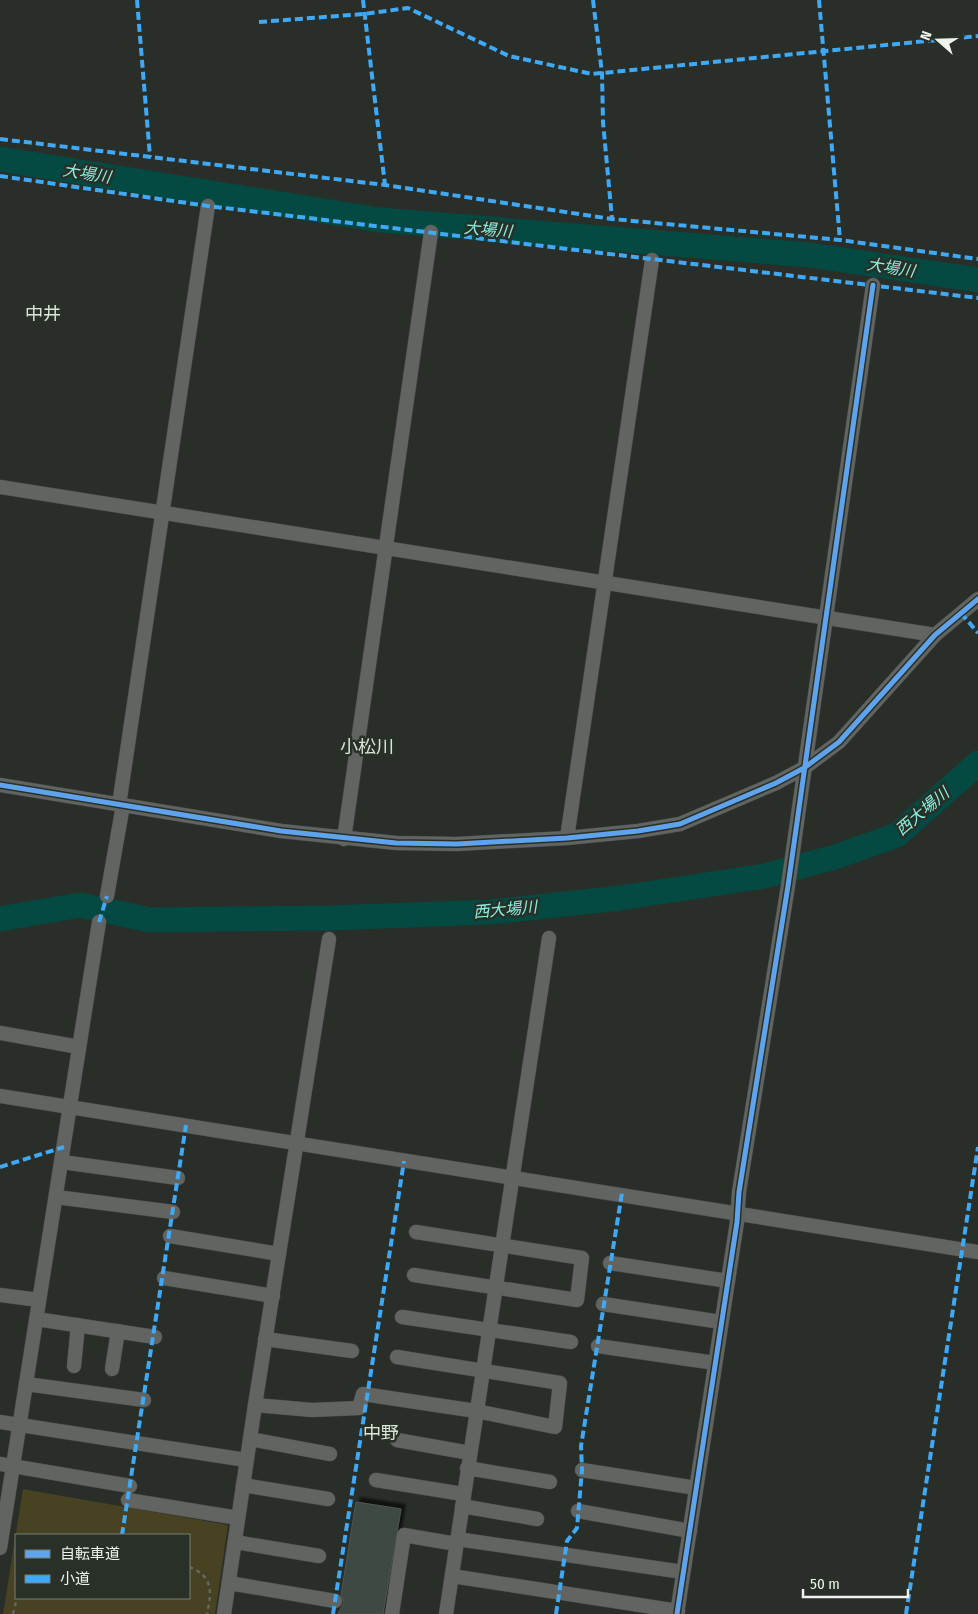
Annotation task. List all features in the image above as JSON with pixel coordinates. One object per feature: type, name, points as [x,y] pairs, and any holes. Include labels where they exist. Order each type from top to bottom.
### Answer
[{"type":"street","points":[[107,896],[208,206]]},
{"type":"street","points":[[344,839],[431,232]]},
{"type":"street","points":[[567,838],[652,260]]},
{"type":"street","points":[[452,1576],[678,1612],[728,1281],[739,1192],[793,852],[873,285]]},
{"type":"street","points":[[0,487],[935,635]]},
{"type":"street","points":[[0,785],[281,831],[396,843],[457,844],[567,838],[638,831],[680,824],[776,783],[804,768],[840,742],[935,635],[978,599]]},
{"type":"street","points":[[0,1548],[6,1465],[19,1425],[99,922]]},
{"type":"street","points":[[446,1614],[549,938]]},
{"type":"street","points":[[224,1614],[246,1460],[329,939]]},
{"type":"street","points":[[0,1033],[79,1046]]},
{"type":"street","points":[[0,1096],[513,1176],[978,1252]]},
{"type":"street","points":[[62,1162],[178,1178]]},
{"type":"street","points":[[56,1197],[173,1212]]},
{"type":"street","points":[[414,1275],[577,1300],[582,1258],[416,1232]]},
{"type":"street","points":[[170,1236],[279,1254]]},
{"type":"street","points":[[610,1263],[728,1281]]},
{"type":"street","points":[[164,1278],[273,1296]]},
{"type":"street","points":[[0,1294],[39,1300]]},
{"type":"street","points":[[603,1304],[721,1322]]},
{"type":"street","points":[[402,1317],[571,1342]]},
{"type":"street","points":[[36,1319],[155,1337]]},
{"type":"street","points":[[74,1366],[78,1325]]},
{"type":"street","points":[[112,1369],[118,1331]]},
{"type":"street","points":[[265,1339],[352,1351]]},
{"type":"street","points":[[598,1346],[715,1363]]},
{"type":"street","points":[[255,1405],[312,1410],[359,1408],[363,1394],[476,1411],[555,1427],[560,1383],[397,1357]]},
{"type":"street","points":[[26,1384],[144,1400]]},
{"type":"street","points":[[0,1422],[246,1460]]},
{"type":"street","points":[[250,1439],[330,1454]]},
{"type":"street","points":[[397,1440],[470,1453]]},
{"type":"street","points":[[6,1465],[130,1486]]},
{"type":"street","points":[[467,1468],[550,1482]]},
{"type":"street","points":[[582,1470],[696,1488]]},
{"type":"street","points":[[376,1480],[537,1519]]},
{"type":"street","points":[[243,1485],[328,1499]]},
{"type":"street","points":[[128,1500],[238,1518]]},
{"type":"street","points":[[578,1512],[690,1531]]},
{"type":"street","points":[[392,1614],[404,1535],[684,1572]]},
{"type":"street","points":[[235,1542],[319,1556]]},
{"type":"street","points":[[229,1583],[335,1601]]},
{"type":"path","points":[[190,1567],[201,1572],[209,1581],[207,1614]]},
{"type":"path","points":[[13,1614],[17,1599]]},
{"type":"shaded area","points":[[23,1489],[228,1525],[215,1614],[3,1614],[15,1539],[15,1599],[190,1599],[190,1534],[16,1534]]},
{"type":"building","points":[[356,1502],[401,1509],[383,1614],[338,1614],[344,1602],[341,1595]]},
{"type":"waterway","name":"大場川","points":[[0,159],[380,220],[809,255],[978,280]]},
{"type":"waterway","name":"西大場川","points":[[0,919],[80,905],[150,920],[331,918],[490,912],[620,898],[764,876],[835,857],[897,835],[978,763]]},
{"type":"marked path","points":[[137,0],[150,157]]},
{"type":"marked path","points":[[363,0],[385,185]]},
{"type":"marked path","points":[[593,0],[602,73],[603,122],[612,219]]},
{"type":"marked path","points":[[819,0],[840,240]]},
{"type":"marked path","points":[[259,22],[364,14],[408,8],[509,56],[592,74],[978,36]]},
{"type":"marked path","points":[[0,139],[385,185],[612,219],[840,240],[978,259]]},
{"type":"marked path","points":[[0,176],[208,206],[978,298]]},
{"type":"marked path","points":[[961,613],[978,633]]},
{"type":"marked path","points":[[99,922],[107,896]]},
{"type":"marked path","points":[[122,1534],[186,1125]]},
{"type":"marked path","points":[[0,1167],[64,1147]]},
{"type":"marked path","points":[[906,1614],[978,1147]]},
{"type":"marked path","points":[[333,1614],[404,1161]]},
{"type":"marked path","points":[[556,1614],[567,1541],[577,1528],[582,1470],[581,1446],[622,1193]]},
{"type":"cycle path","points":[[677,1614],[737,1222],[739,1192],[788,886],[873,285]]},
{"type":"cycle path","points":[[0,785],[281,831],[396,843],[457,844],[567,838],[638,831],[680,824],[776,783],[804,768],[839,742],[935,635],[978,599]]},
{"type":"district","name":"中井","points":[[43,314]]},
{"type":"district","name":"小松川","points":[[367,747]]},
{"type":"district","name":"中野","points":[[381,1433]]}]
